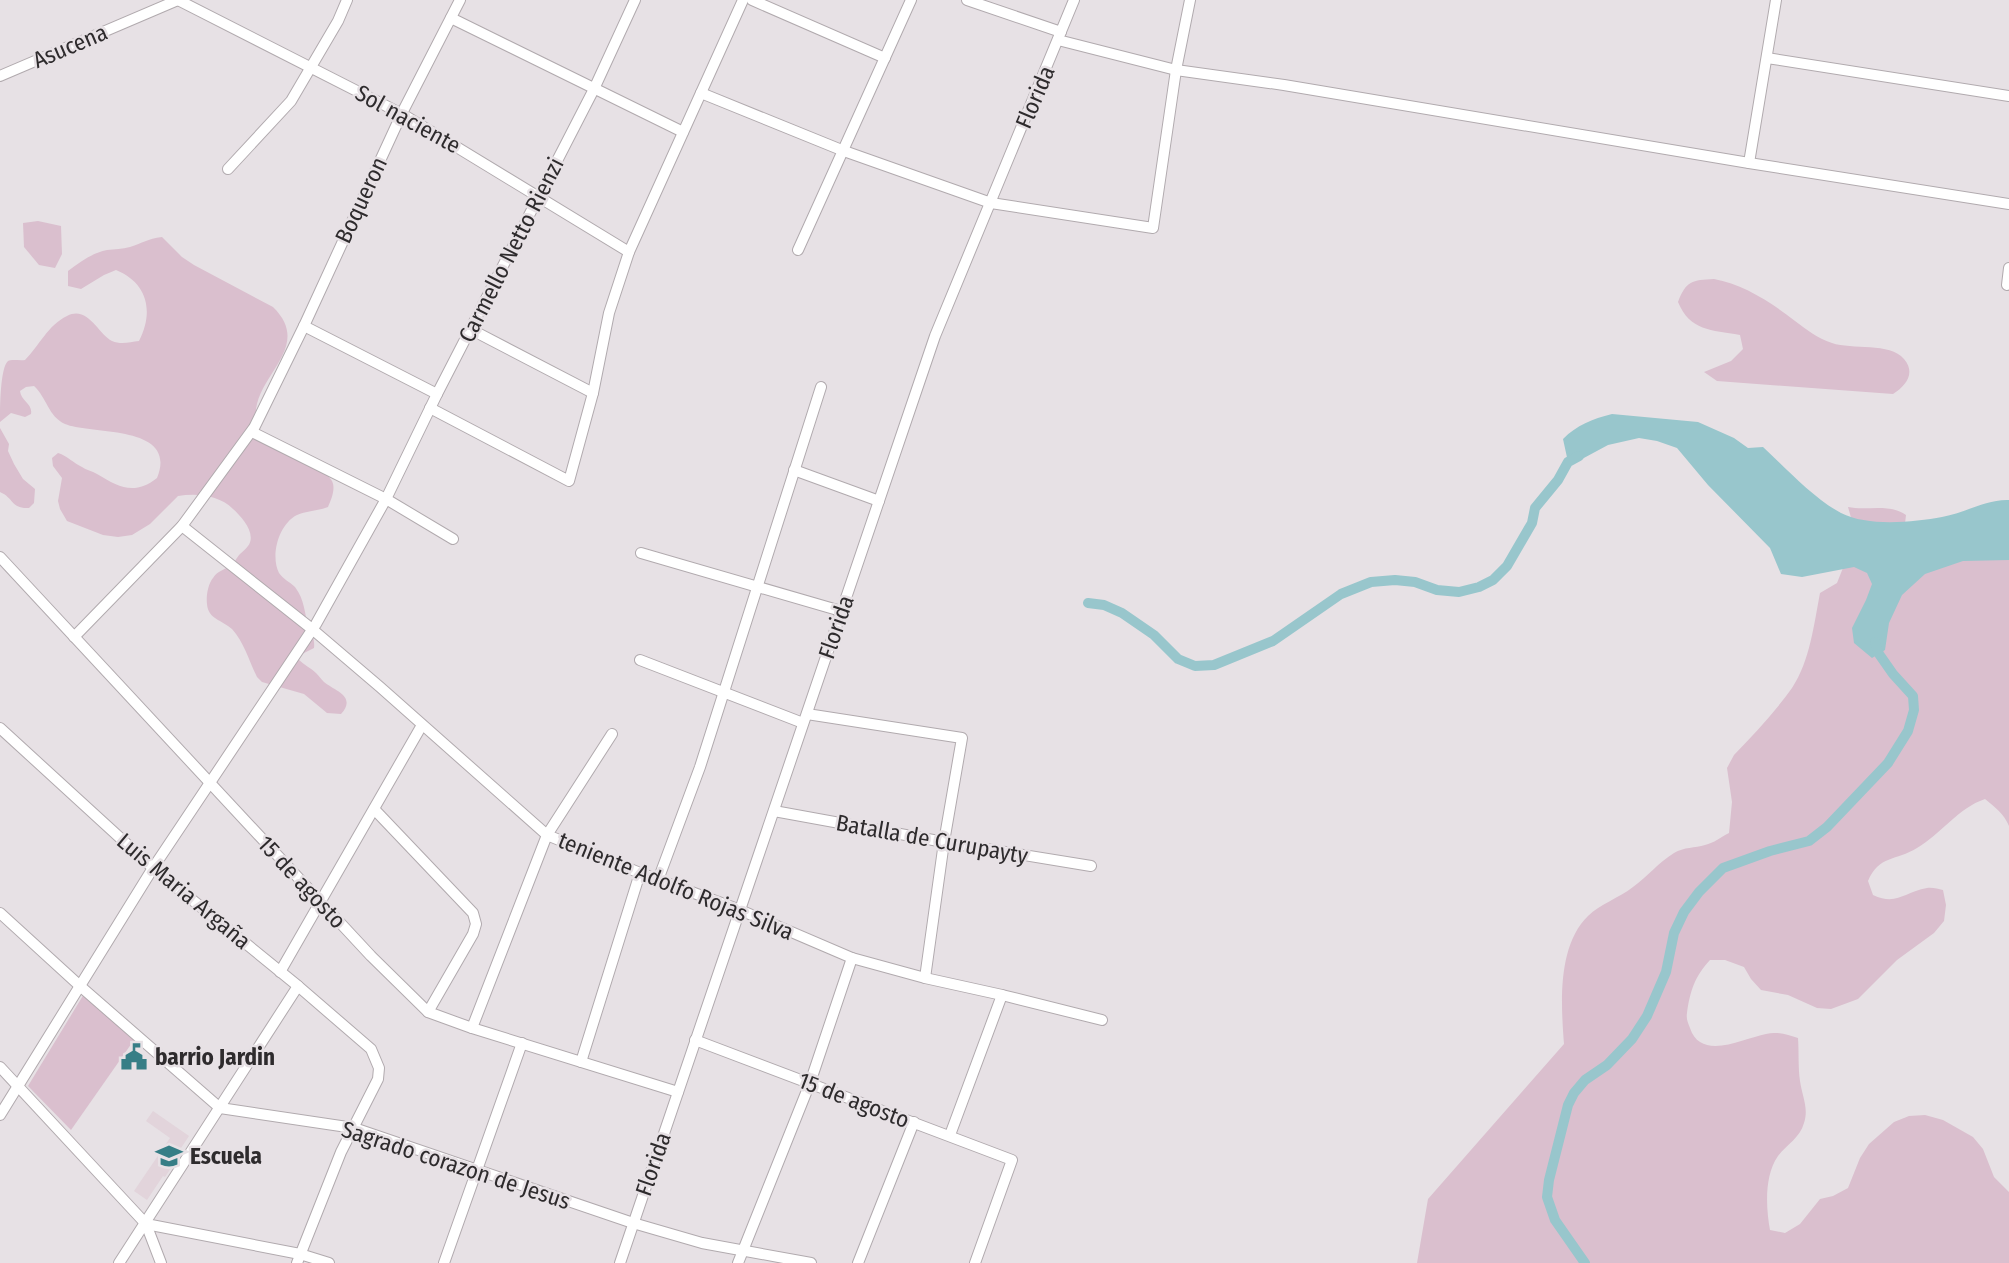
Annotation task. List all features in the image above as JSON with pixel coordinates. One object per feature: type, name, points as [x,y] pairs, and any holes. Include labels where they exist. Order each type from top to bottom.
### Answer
[{"type":"street","points":[[228,169],[291,101],[338,21],[347,0]]},
{"type":"street","name":"Boqueron","points":[[74,637],[182,526],[253,429],[304,326],[402,113],[460,0]]},
{"type":"street","name":"Carmello Netto Rienzi","points":[[0,1115],[153,868],[312,629],[386,499],[594,89],[635,0]]},
{"type":"street","points":[[430,408],[569,481],[593,393],[609,313],[629,252],[743,0]]},
{"type":"street","points":[[752,0],[885,58]]},
{"type":"street","points":[[798,250],[911,0]]},
{"type":"street","points":[[967,0],[1060,36],[1176,71],[1284,85],[2009,204]]},
{"type":"street","name":"Florida","points":[[620,1263],[935,336],[1074,0]]},
{"type":"street","points":[[701,93],[845,151],[990,203],[1153,228],[1189,0]]},
{"type":"street","points":[[1749,163],[1776,0]]},
{"type":"street","name":"Sol naciente","points":[[173,1],[402,113],[629,252]]},
{"type":"street","name":"Asucena","points":[[0,76],[173,1]]},
{"type":"street","points":[[452,18],[684,132]]},
{"type":"street","points":[[1767,58],[2009,96]]},
{"type":"street","points":[[2007,285],[2009,268]]},
{"type":"street","points":[[304,326],[438,394]]},
{"type":"street","points":[[470,329],[593,393]]},
{"type":"street","points":[[658,880],[700,767],[821,387]]},
{"type":"street","points":[[253,429],[252,432],[386,499],[453,539]]},
{"type":"street","points":[[794,470],[879,501]]},
{"type":"street","name":"teniente Adolfo Rojas Silva","points":[[182,526],[312,629],[547,835],[740,910],[852,958],[1102,1020]]},
{"type":"street","points":[[641,553],[841,611]]},
{"type":"street","name":"15 de agosto","points":[[0,557],[320,902],[428,1012],[678,1092]]},
{"type":"street","points":[[640,660],[723,692],[805,718],[962,738],[925,978]]},
{"type":"street","points":[[280,972],[422,725]]},
{"type":"street","name":"Luis Maria Argaña","points":[[0,728],[153,868],[371,1049],[379,1068],[378,1080],[354,1128]]},
{"type":"street","points":[[472,1028],[547,835],[612,734]]},
{"type":"street","points":[[374,809],[473,913],[476,924],[473,934],[428,1012]]},
{"type":"street","name":"Batalla de Curupayty","points":[[774,811],[1091,866]]},
{"type":"street","points":[[581,1062],[640,873]]},
{"type":"street","points":[[0,913],[219,1108]]},
{"type":"street","points":[[738,1263],[810,1083],[852,958]]},
{"type":"street","points":[[119,1263],[298,986]]},
{"type":"street","points":[[950,1135],[1002,995]]},
{"type":"street","name":"15 de agosto","points":[[695,1040],[1012,1160],[975,1263]]},
{"type":"street","points":[[444,1263],[522,1043]]},
{"type":"street","points":[[0,1067],[146,1224],[161,1263]]},
{"type":"street","name":"Sagrado corazon de Jesus","points":[[219,1108],[354,1128],[633,1223],[702,1243],[811,1263]]},
{"type":"street","points":[[858,1263],[914,1122]]},
{"type":"street","points":[[298,1258],[341,1152],[354,1128]]},
{"type":"street","points":[[146,1224],[329,1263]]},
{"type":"shaded area","points":[[38,221],[61,226],[62,254],[55,268],[39,265],[24,247],[23,223]]},
{"type":"shaded area","points":[[162,237],[194,265],[273,307],[284,323],[288,337],[284,351],[261,393],[256,408],[257,424],[262,435],[328,476],[332,481],[333,494],[328,507],[297,515],[285,525],[276,549],[276,566],[279,573],[298,592],[314,640],[314,648],[298,659],[346,698],[347,703],[341,714],[327,713],[304,694],[262,682],[236,634],[210,613],[207,597],[211,581],[216,574],[233,563],[250,541],[250,531],[233,509],[207,496],[178,496],[150,524],[132,535],[103,535],[67,521],[58,501],[62,478],[53,466],[52,458],[58,453],[62,454],[112,483],[134,488],[149,484],[157,478],[160,461],[156,448],[129,435],[77,427],[59,421],[34,386],[20,391],[31,414],[25,417],[11,413],[0,422],[5,365],[10,360],[25,360],[60,320],[81,314],[112,341],[139,341],[144,330],[147,309],[135,282],[116,270],[81,289],[68,286],[68,271],[96,253],[130,247]]},
{"type":"shaded area","points":[[1714,279],[1757,295],[1812,334],[1827,341],[1840,345],[1880,348],[1898,354],[1908,364],[1908,379],[1893,394],[1717,381],[1704,372],[1731,361],[1743,349],[1740,335],[1695,324],[1683,312],[1678,302],[1691,283]]},
{"type":"shaded area","points":[[0,428],[9,444],[8,451],[14,464],[23,479],[35,489],[34,503],[29,508],[19,507],[0,492]]},
{"type":"shaded area","points":[[1848,507],[1900,511],[1906,515],[1904,532],[2009,545],[2009,826],[2002,814],[1985,799],[1966,808],[1917,848],[1877,867],[1868,881],[1873,895],[1895,899],[1927,888],[1943,890],[1946,905],[1944,921],[1934,933],[1897,960],[1858,999],[1831,1009],[1817,1008],[1788,995],[1761,990],[1744,967],[1725,960],[1710,960],[1694,984],[1687,1019],[1696,1038],[1703,1044],[1713,1046],[1770,1033],[1798,1038],[1799,1076],[1805,1118],[1800,1133],[1778,1156],[1770,1173],[1767,1202],[1770,1230],[1785,1233],[1800,1224],[1820,1199],[1848,1188],[1869,1144],[1894,1122],[1909,1116],[1925,1115],[1943,1120],[1973,1137],[1983,1149],[1994,1177],[2009,1192],[2009,1263],[1417,1263],[1428,1199],[1564,1044],[1563,977],[1571,943],[1578,929],[1593,912],[1633,887],[1674,853],[1708,844],[1729,833],[1732,802],[1727,768],[1734,755],[1779,706],[1798,677],[1811,642],[1820,593],[1837,583],[1856,535]]},
{"type":"shaded area","points":[[84,994],[134,1040],[71,1130],[28,1086]]},
{"type":"shaded area","points":[[153,1111],[189,1136],[169,1166],[171,1168],[147,1200],[134,1191],[170,1138],[146,1121]]},
{"type":"water","points":[[1612,414],[1698,422],[1734,438],[1748,448],[1763,447],[1820,499],[1841,513],[1864,520],[1905,522],[1931,519],[2000,500],[2009,500],[2009,560],[1963,561],[1925,574],[1902,595],[1889,623],[1885,650],[1872,658],[1854,643],[1852,628],[1872,584],[1867,573],[1854,567],[1802,577],[1781,574],[1770,548],[1708,485],[1677,448],[1639,438],[1608,445],[1582,459],[1568,462],[1563,439],[1585,423]]},
{"type":"waterway","points":[[1088,603],[1104,605],[1122,613],[1154,635],[1178,659],[1195,666],[1214,665],[1273,641],[1341,594],[1371,582],[1415,582],[1437,590],[1459,592],[1479,587],[1493,580],[1507,566],[1532,523],[1535,508],[1558,480],[1568,462],[1579,456]]},
{"type":"waterway","points":[[1585,1263],[1555,1220],[1547,1197],[1568,1105],[1585,1080],[1607,1065],[1632,1039],[1647,1016],[1666,972],[1674,933],[1684,912],[1699,892],[1723,868],[1770,851],[1809,841],[1827,827],[1888,763],[1908,731],[1914,710],[1913,696],[1893,674],[1879,654],[1875,642]]},
{"type":"place","name":"barrio Jardin","points":[[134,1057]]},
{"type":"place","name":"Escuela","points":[[169,1156]]}]
